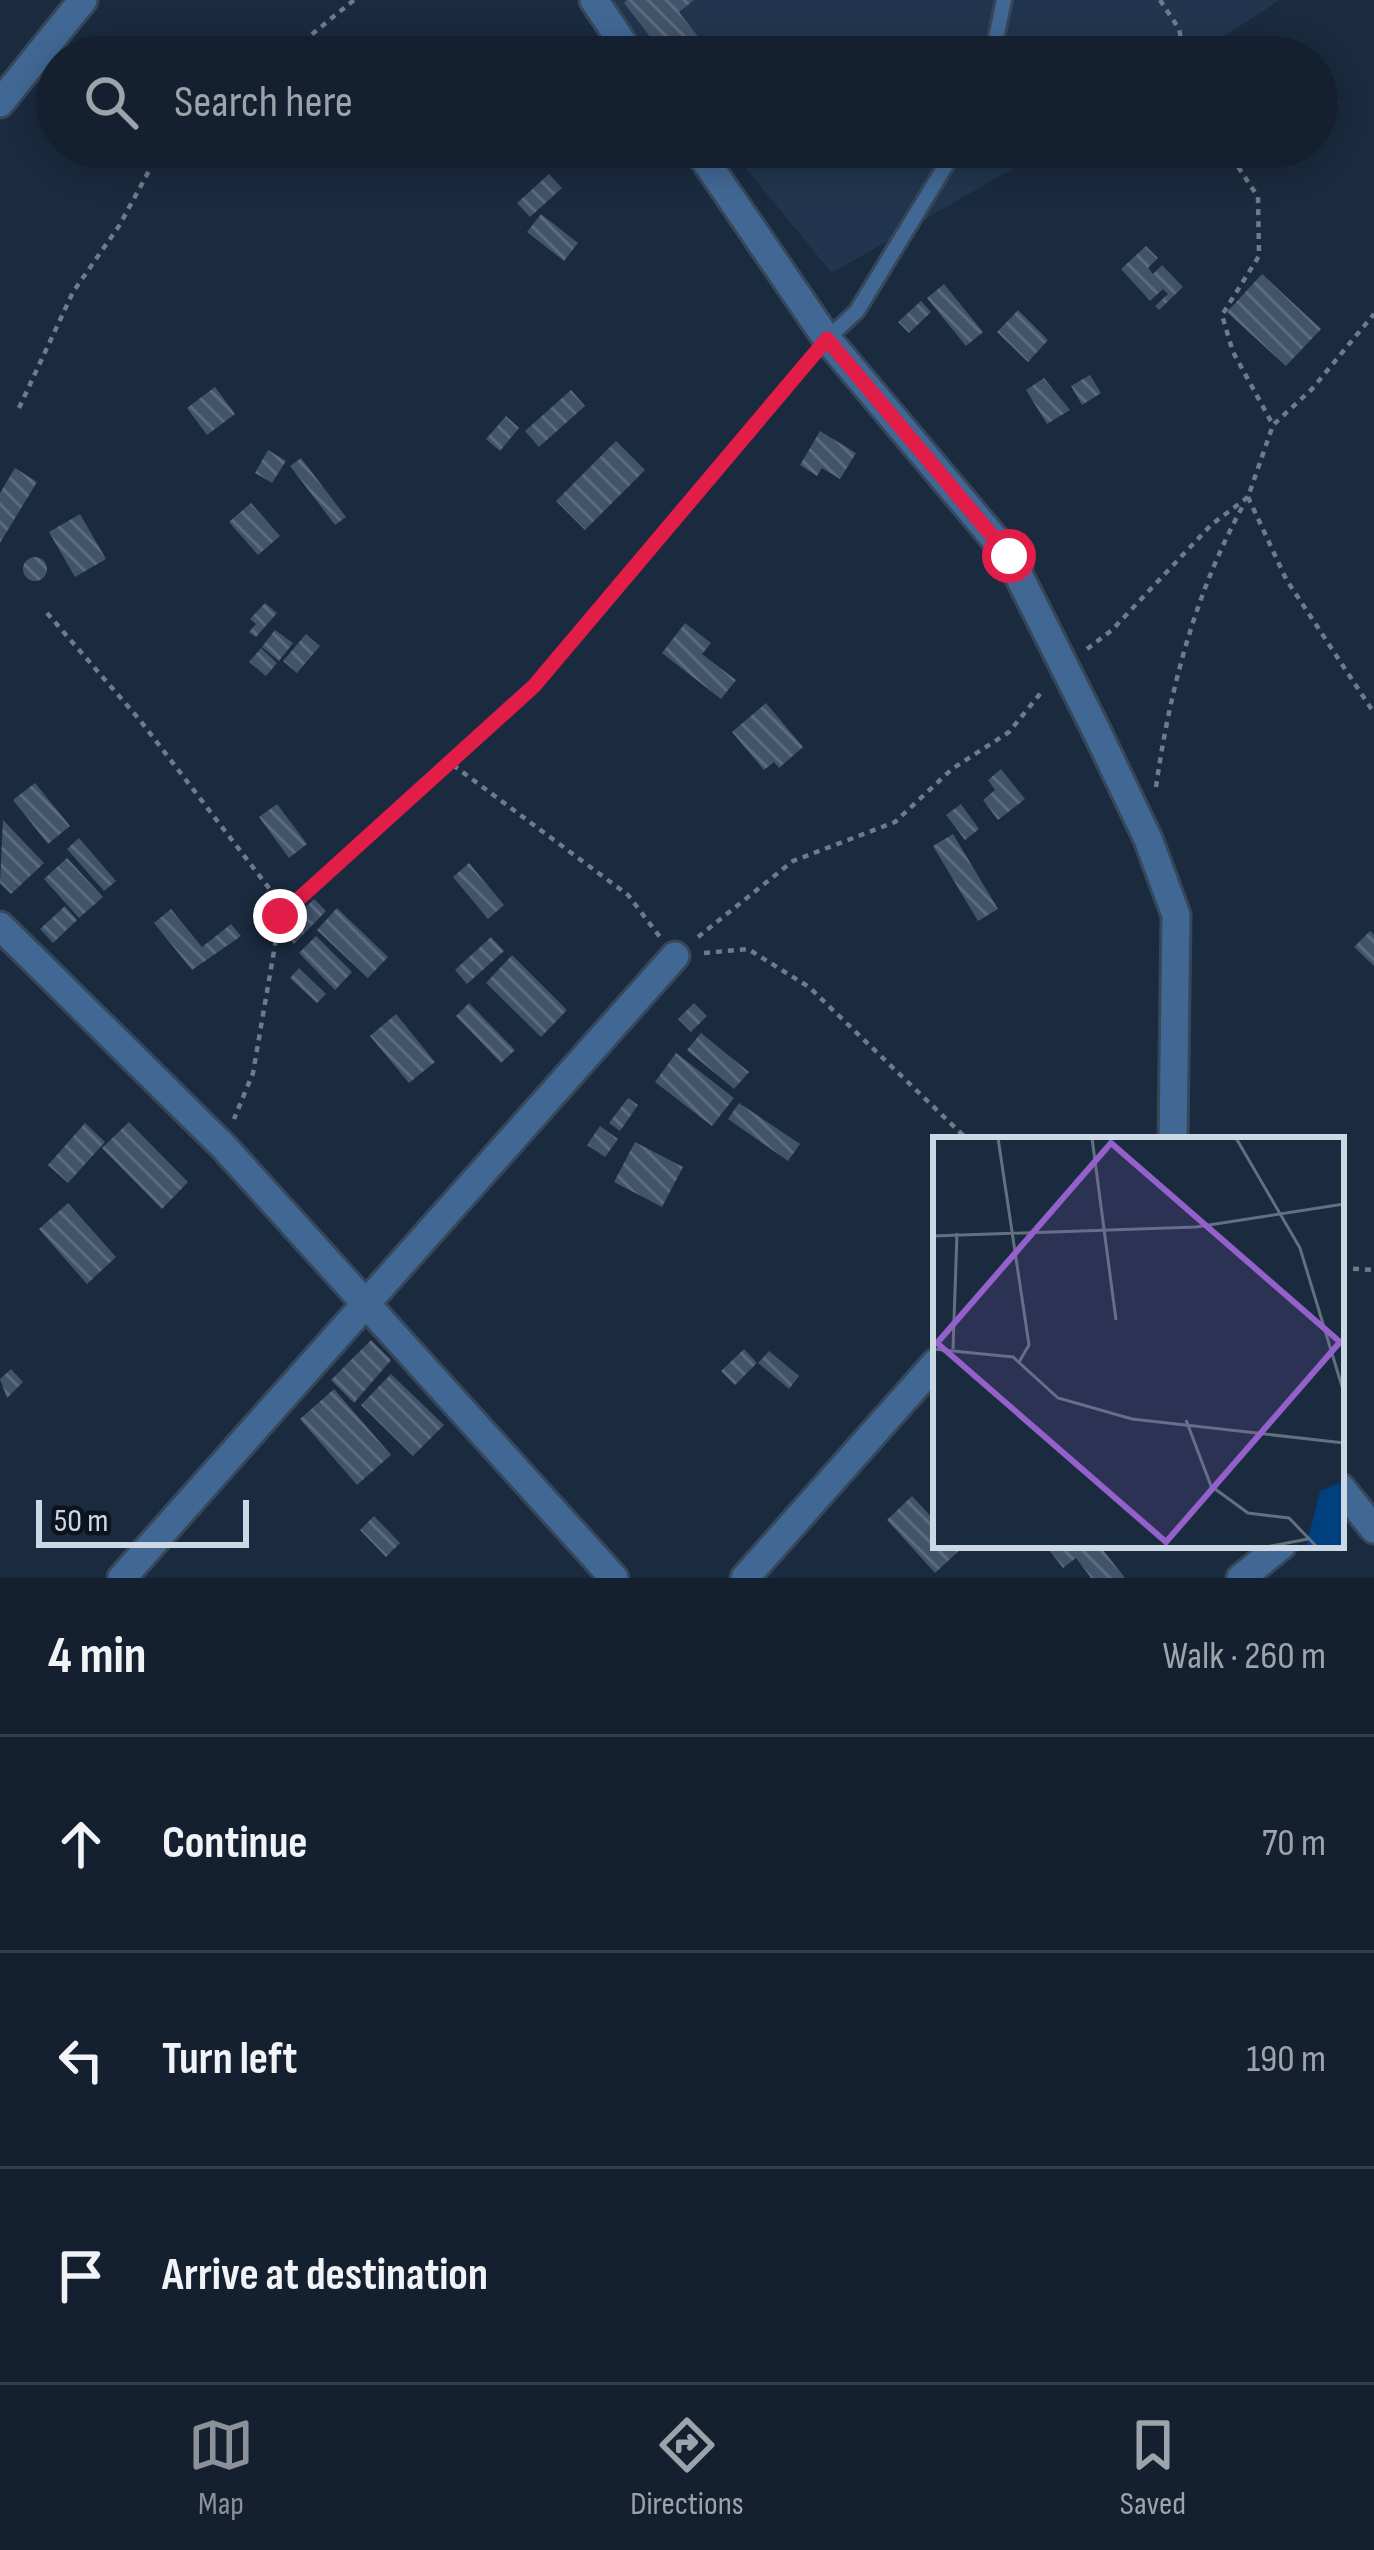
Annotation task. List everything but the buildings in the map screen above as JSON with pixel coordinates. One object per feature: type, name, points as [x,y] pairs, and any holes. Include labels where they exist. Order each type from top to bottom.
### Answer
[{"type":"street","points":[[54,36],[83,0]]},
{"type":"street","points":[[594,0],[618,36]]},
{"type":"street","points":[[0,103],[36,58]]},
{"type":"street","points":[[710,168],[827,339],[1009,556],[1148,839],[1176,915],[1173,1137]]},
{"type":"street","points":[[0,926],[223,1146],[614,1578]]},
{"type":"street","points":[[122,1578],[675,956]]},
{"type":"street","points":[[746,1578],[933,1366]]},
{"type":"street","points":[[1344,1495],[1374,1528]]},
{"type":"street","points":[[1241,1578],[1278,1548]]},
{"type":"lane","points":[[996,36],[1004,0]]},
{"type":"lane","points":[[827,339],[857,311],[944,168]]},
{"type":"path","points":[[310,36],[354,0]]},
{"type":"path","points":[[1160,0],[1180,36]]},
{"type":"path","points":[[19,408],[73,292],[119,226],[151,168]]},
{"type":"path","points":[[1239,168],[1258,197],[1259,256],[1222,315],[1234,352],[1273,425]]},
{"type":"path","points":[[280,916],[534,686],[827,339]]},
{"type":"path","points":[[1148,839],[1187,638],[1215,555],[1248,497],[1286,579],[1374,713]]},
{"type":"path","points":[[47,613],[139,719],[272,892],[280,916],[253,1072],[223,1146]]},
{"type":"path","points":[[452,765],[628,895],[675,956],[748,949],[809,987],[965,1137]]},
{"type":"path","points":[[1344,1268],[1374,1270]]},
{"type":"shaded area","points":[[608,0],[1280,0],[1224,36],[636,36]]},
{"type":"shaded area","points":[[745,168],[1014,168],[832,273]]},
{"type":"route","points":[[280,916],[534,686],[827,339],[1009,556]]}]
